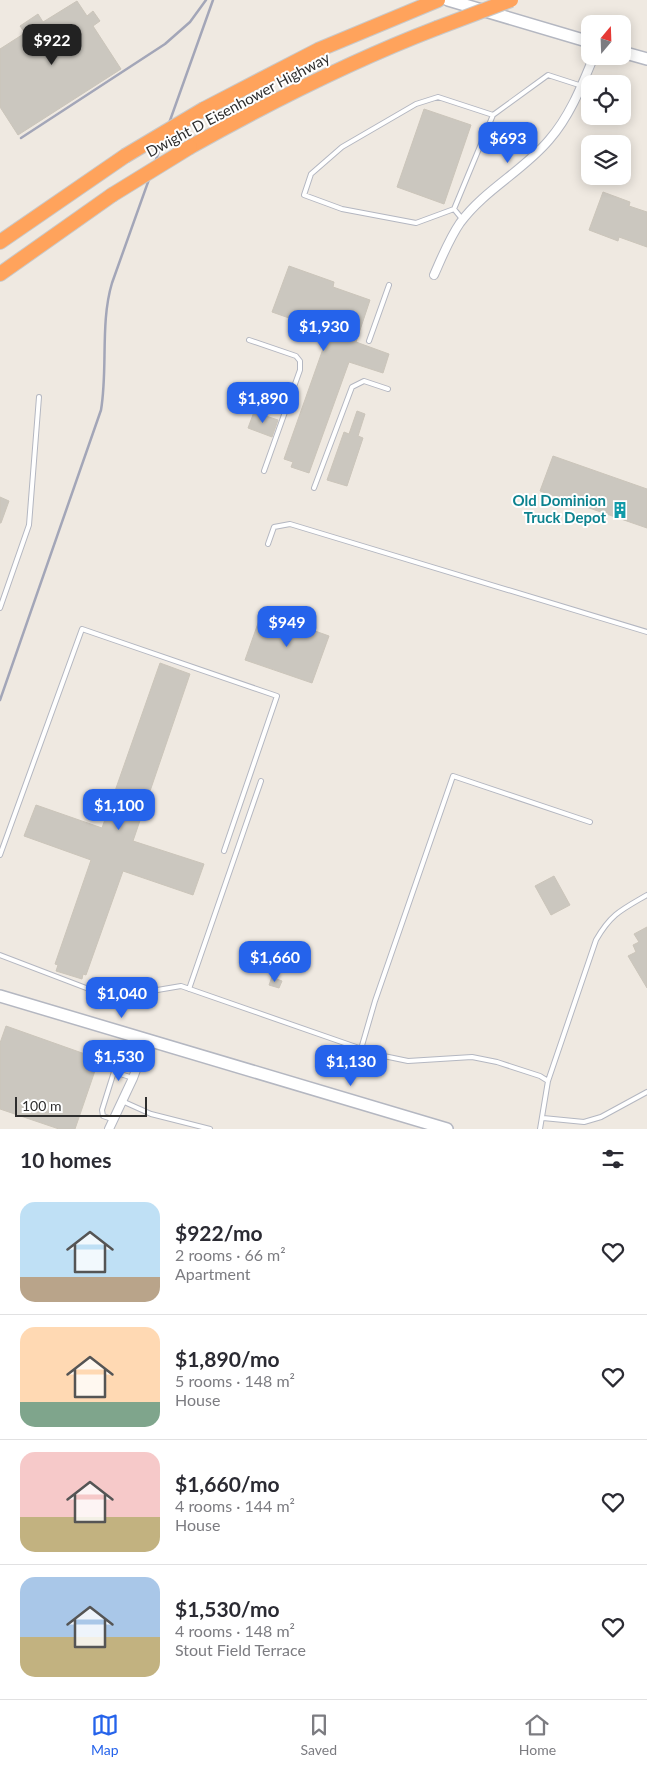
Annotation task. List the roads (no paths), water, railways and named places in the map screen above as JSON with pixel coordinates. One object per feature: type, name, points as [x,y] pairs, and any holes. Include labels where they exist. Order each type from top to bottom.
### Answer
[{"type":"highway","name":"Dwight D Eisenhower Highway","points":[[0,242],[126,156],[204,109],[318,50],[438,0]]},
{"type":"highway","name":"Dwight D Eisenhower Highway","points":[[0,274],[112,195],[190,147],[318,79],[368,55],[511,0]]},
{"type":"street","points":[[448,0],[581,39]]},
{"type":"street","points":[[631,55],[647,59]]},
{"type":"street","points":[[434,275],[447,247],[463,220],[484,198],[532,158],[549,141],[566,117],[581,88]]},
{"type":"street","points":[[0,996],[447,1129]]},
{"type":"street","points":[[109,1129],[112,1119],[133,1078],[147,1040]]},
{"type":"lane","points":[[493,115],[438,97],[416,104],[342,147],[312,174],[304,195],[342,209],[416,223],[454,209],[493,115],[548,75],[581,86]]},
{"type":"lane","points":[[454,209],[463,220]]},
{"type":"lane","points":[[369,341],[389,285]]},
{"type":"lane","points":[[249,340],[296,356],[300,361],[300,370],[264,471]]},
{"type":"lane","points":[[314,488],[352,387],[364,381],[388,389]]},
{"type":"lane","points":[[232,391],[285,410]]},
{"type":"lane","points":[[0,608],[29,525],[39,397]]},
{"type":"lane","points":[[268,544],[274,527],[290,524],[647,632]]},
{"type":"lane","points":[[0,855],[82,629],[277,696],[224,851]]},
{"type":"lane","points":[[361,1049],[375,1001],[453,776],[590,822]]},
{"type":"lane","points":[[189,989],[261,781]]},
{"type":"lane","points":[[540,1129],[548,1081],[596,940],[607,921],[620,910],[647,895]]},
{"type":"lane","points":[[0,956],[94,990],[116,995],[140,994],[180,986],[361,1049],[408,1061],[472,1057],[497,1062],[540,1076],[548,1081]]},
{"type":"lane","points":[[112,1119],[103,1116],[102,1110],[118,1059]]},
{"type":"lane","points":[[114,1072],[133,1078]]},
{"type":"lane","points":[[543,1118],[584,1122],[601,1117],[647,1092]]},
{"type":"lane","points":[[122,1101],[151,1114],[210,1129]]},
{"type":"railway","points":[[21,138],[165,44],[190,22],[206,0]]},
{"type":"railway","points":[[0,700],[101,410],[106,314],[112,283],[213,0]]},
{"type":"place","name":"Old Dominion Truck Depot","points":[[620,510]]}]
